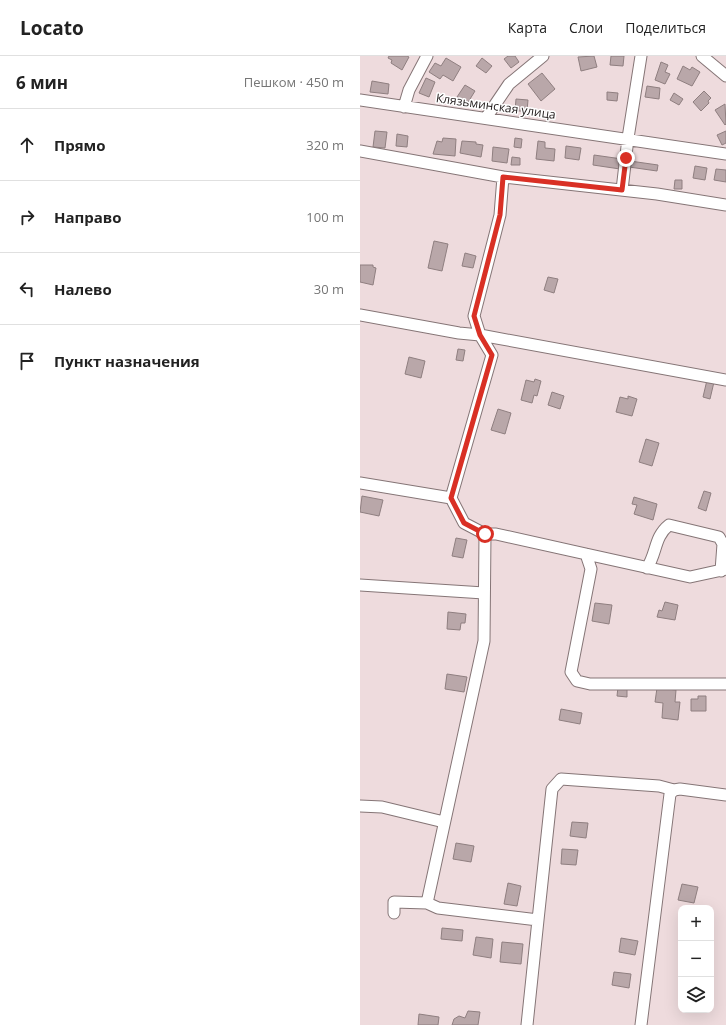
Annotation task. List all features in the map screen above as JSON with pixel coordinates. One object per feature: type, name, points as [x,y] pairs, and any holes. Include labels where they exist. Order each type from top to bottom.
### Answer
[{"type":"street","points":[[404,107],[409,90],[427,56]]},
{"type":"street","points":[[486,118],[509,84],[543,56]]},
{"type":"street","points":[[622,190],[628,138],[641,56]]},
{"type":"street","points":[[702,56],[726,76]]},
{"type":"street","name":"Клязьминская улица","points":[[360,100],[628,138],[726,154]]},
{"type":"street","points":[[360,152],[503,177],[686,198],[726,205]]},
{"type":"street","points":[[503,177],[500,215],[474,316],[480,335],[492,355],[451,498],[464,523],[485,534],[496,534],[647,568],[690,577],[723,570],[723,544],[719,537],[669,525],[660,532],[647,568]]},
{"type":"street","points":[[360,315],[459,334],[480,335],[726,380]]},
{"type":"street","points":[[360,483],[451,498]]},
{"type":"street","points":[[427,903],[484,641],[485,534]]},
{"type":"street","points":[[586,554],[591,569],[571,672],[577,681],[590,684],[726,684]]},
{"type":"street","points":[[360,585],[484,593]]},
{"type":"street","points":[[527,1025],[552,789],[561,779],[659,786],[674,790],[726,795]]},
{"type":"street","points":[[642,1025],[668,806],[670,794],[674,790]]},
{"type":"street","points":[[360,806],[382,807],[444,822]]},
{"type":"street","points":[[394,914],[394,902],[427,903],[438,908],[538,920]]},
{"type":"building","points":[[389,56],[409,57],[402,70],[391,63],[392,60],[388,58]]},
{"type":"building","points":[[508,56],[515,56],[519,62],[511,68],[504,59]]},
{"type":"building","points":[[594,56],[597,67],[581,71],[578,57]]},
{"type":"building","points":[[611,56],[624,56],[623,66],[610,65]]},
{"type":"building","points":[[446,58],[461,67],[453,81],[443,75],[440,79],[429,72],[435,63],[441,66]]},
{"type":"building","points":[[482,58],[492,66],[486,73],[476,66]]},
{"type":"building","points":[[661,62],[668,65],[665,72],[670,74],[665,84],[655,80]]},
{"type":"building","points":[[683,66],[690,70],[692,67],[700,72],[692,86],[677,79]]},
{"type":"building","points":[[542,73],[555,89],[541,101],[528,84]]},
{"type":"building","points":[[426,78],[435,82],[429,97],[419,93]]},
{"type":"building","points":[[372,81],[389,84],[388,94],[370,92]]},
{"type":"building","points":[[465,85],[475,91],[467,104],[457,97]]},
{"type":"building","points":[[647,86],[660,88],[659,99],[645,97]]},
{"type":"building","points":[[704,91],[711,98],[708,101],[709,103],[701,111],[693,102]]},
{"type":"building","points":[[607,92],[618,93],[617,101],[607,100]]},
{"type":"building","points":[[674,93],[683,99],[679,105],[670,100]]},
{"type":"building","points":[[516,99],[528,100],[527,111],[515,111]]},
{"type":"building","points":[[725,104],[726,124],[725,125],[715,110]]},
{"type":"building","points":[[375,131],[387,132],[385,148],[373,147]]},
{"type":"building","points":[[726,131],[726,143],[722,145],[717,135]]},
{"type":"building","points":[[397,134],[408,136],[407,147],[396,146]]},
{"type":"building","points":[[443,138],[456,139],[455,156],[433,154],[437,141],[442,142]]},
{"type":"building","points":[[515,138],[522,139],[521,148],[514,147]]},
{"type":"building","points":[[462,141],[476,142],[476,144],[483,145],[481,157],[460,153]]},
{"type":"building","points":[[538,141],[545,142],[545,148],[555,149],[554,161],[536,159]]},
{"type":"building","points":[[566,146],[581,148],[579,160],[565,158]]},
{"type":"building","points":[[493,147],[509,149],[507,163],[492,161]]},
{"type":"building","points":[[594,155],[622,159],[620,169],[593,165]]},
{"type":"building","points":[[512,157],[520,158],[520,165],[511,165]]},
{"type":"building","points":[[630,161],[658,165],[657,171],[629,167]]},
{"type":"building","points":[[695,166],[707,168],[705,180],[693,178]]},
{"type":"building","points":[[716,169],[726,170],[726,182],[714,180]]},
{"type":"building","points":[[675,180],[682,180],[682,189],[674,189]]},
{"type":"building","points":[[434,241],[448,244],[442,271],[428,268]]},
{"type":"building","points":[[465,253],[476,256],[473,268],[462,266]]},
{"type":"building","points":[[360,265],[373,265],[373,267],[376,268],[373,285],[360,282]]},
{"type":"building","points":[[548,277],[558,279],[554,293],[544,290]]},
{"type":"building","points":[[458,349],[465,350],[463,361],[456,360]]},
{"type":"building","points":[[409,357],[425,361],[421,378],[405,374]]},
{"type":"building","points":[[535,379],[541,381],[537,396],[534,395],[532,403],[521,400],[526,380],[534,382]]},
{"type":"building","points":[[707,380],[714,382],[710,399],[703,397]]},
{"type":"building","points":[[552,392],[564,396],[560,409],[548,405]]},
{"type":"building","points":[[628,396],[637,399],[632,416],[616,412],[620,397],[628,399]]},
{"type":"building","points":[[498,409],[511,413],[505,434],[491,430]]},
{"type":"building","points":[[646,439],[659,443],[652,466],[639,462]]},
{"type":"building","points":[[704,491],[711,493],[706,511],[698,508]]},
{"type":"building","points":[[362,496],[383,500],[379,516],[360,512]]},
{"type":"building","points":[[634,497],[657,504],[653,520],[634,514],[637,505],[632,504]]},
{"type":"building","points":[[456,538],[467,540],[463,558],[452,556]]},
{"type":"building","points":[[665,602],[678,605],[675,620],[657,617],[659,610],[662,611]]},
{"type":"building","points":[[595,603],[612,605],[609,624],[592,621]]},
{"type":"building","points":[[448,612],[466,614],[465,623],[461,623],[460,630],[447,629]]},
{"type":"building","points":[[447,674],[467,677],[464,692],[445,689]]},
{"type":"building","points":[[618,687],[627,688],[627,697],[617,696]]},
{"type":"building","points":[[657,688],[676,690],[675,702],[680,702],[678,720],[662,718],[663,703],[655,702]]},
{"type":"building","points":[[698,696],[706,696],[706,711],[691,711],[691,699],[698,699]]},
{"type":"building","points":[[561,709],[582,713],[580,724],[559,720]]},
{"type":"building","points":[[572,822],[588,823],[586,838],[570,836]]},
{"type":"building","points":[[456,843],[474,846],[471,862],[453,859]]},
{"type":"building","points":[[562,849],[578,850],[576,865],[561,864]]},
{"type":"building","points":[[508,883],[521,886],[517,906],[504,904]]},
{"type":"building","points":[[682,884],[698,887],[694,903],[678,900]]},
{"type":"building","points":[[442,928],[463,930],[462,941],[441,939]]},
{"type":"building","points":[[476,937],[493,939],[491,958],[473,955]]},
{"type":"building","points":[[621,938],[638,941],[635,955],[619,952]]},
{"type":"building","points":[[502,942],[523,944],[521,964],[500,962]]},
{"type":"building","points":[[614,972],[631,974],[629,988],[612,985]]},
{"type":"building","points":[[468,1011],[480,1012],[478,1025],[452,1025],[454,1019],[459,1016],[465,1018]]},
{"type":"building","points":[[419,1014],[439,1017],[438,1025],[418,1025]]},
{"type":"route","points":[[485,534],[464,523],[451,498],[492,355],[480,335],[474,316],[500,215],[503,177],[622,190],[626,158]]}]
